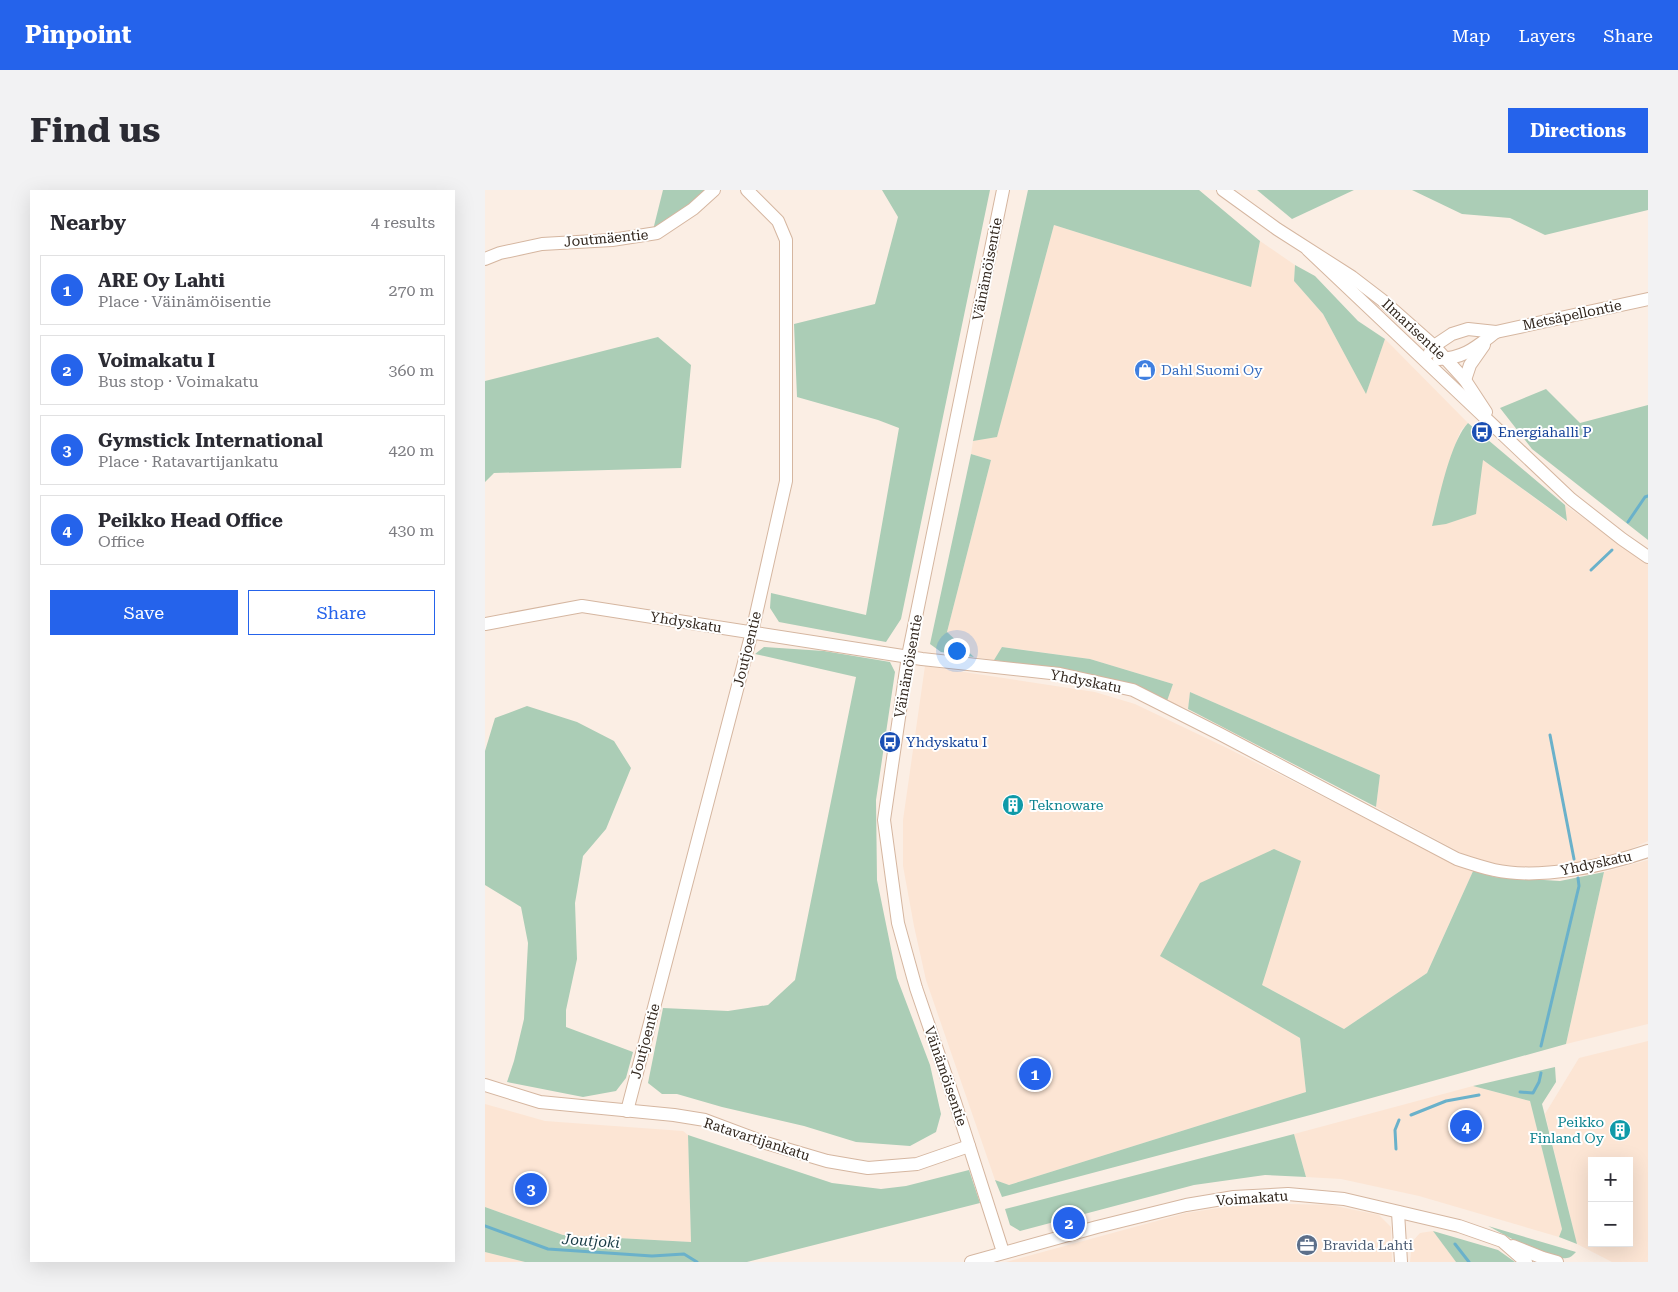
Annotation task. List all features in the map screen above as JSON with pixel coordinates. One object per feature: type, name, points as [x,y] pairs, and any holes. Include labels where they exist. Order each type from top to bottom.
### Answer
[{"type":"street","name":"Joutmäentie","points":[[485,259],[499,253],[542,244],[612,240],[657,233],[693,209],[714,190]]},
{"type":"street","name":"Joutjoentie","points":[[627,1111],[752,632],[786,480],[786,240],[778,221],[747,190]]},
{"type":"street","name":"Väinämöisentie","points":[[1003,190],[908,656],[884,820],[898,923],[916,988],[1003,1252]]},
{"type":"street","name":"Ilmarisentie","points":[[1223,190],[1383,300],[1434,346],[1465,380],[1498,431]]},
{"type":"street","name":"Ilmarisentie","points":[[1308,250],[1571,499],[1621,539],[1648,557]]},
{"type":"street","name":"Metsäpellontie","points":[[1425,360],[1434,346],[1452,334],[1468,329],[1496,332],[1648,299]]},
{"type":"street","name":"Metsäpellontie","points":[[1425,360],[1458,357],[1476,347],[1496,332]]},
{"type":"street","points":[[1465,380],[1470,365],[1478,352],[1496,332]]},
{"type":"street","name":"Yhdyskatu","points":[[485,624],[582,606],[908,656],[1060,674],[1133,690],[1457,859],[1492,870],[1528,873],[1563,872],[1648,851]]},
{"type":"street","name":"Ratavartijankatu","points":[[485,1085],[540,1102],[705,1120],[766,1143],[827,1162],[868,1168],[917,1164],[969,1146]]},
{"type":"street","name":"Voimakatu","points":[[971,1262],[1003,1252],[1186,1206],[1234,1197],[1288,1194],[1344,1199],[1459,1226],[1502,1241],[1523,1260]]},
{"type":"street","points":[[1398,1212],[1401,1262]]},
{"type":"street","points":[[1502,1241],[1557,1262]]},
{"type":"shaded area","points":[[1054,225],[1250,286],[1260,241],[1295,265],[1294,281],[1323,314],[1366,393],[1385,339],[1468,423],[1461,430],[1452,453],[1433,526],[1483,460],[1566,521],[1565,505],[1648,564],[1648,841],[1624,852],[1571,865],[1525,869],[1485,862],[1463,854],[1376,807],[1380,775],[1190,692],[1188,709],[1167,701],[1173,684],[1090,659],[1003,647],[994,660],[974,657],[947,632],[991,460],[971,454],[973,441],[997,436]]},
{"type":"shaded area","points":[[925,666],[1095,692],[1135,704],[1229,749],[1455,864],[1474,869],[1427,973],[1344,1029],[1262,985],[1161,956],[1300,1038],[1306,1092],[1009,1185],[995,1180],[926,980],[903,866],[903,820]]},
{"type":"shaded area","points":[[1648,860],[1648,1024],[1566,1044],[1604,872]]},
{"type":"shaded area","points":[[1648,1041],[1648,1262],[1612,1262],[1577,1244],[1545,1114],[1579,1058]]},
{"type":"shaded area","points":[[1473,1086],[1530,1101],[1562,1229],[1559,1237],[1419,1196],[1341,1179],[1306,1177],[1294,1134]]},
{"type":"shaded area","points":[[485,1104],[545,1121],[683,1131],[688,1135],[691,1242],[563,1235],[485,1207]]},
{"type":"shaded area","points":[[1251,1203],[1331,1205],[1379,1215],[1391,1227],[1392,1262],[1006,1262],[1186,1213]]},
{"type":"shaded area","points":[[1433,1231],[1456,1262],[1410,1262],[1412,1242],[1420,1233]]},
{"type":"shaded area","points":[[485,1252],[525,1262],[485,1262]]},
{"type":"green space","points":[[663,190],[707,190],[690,206],[653,230]]},
{"type":"green space","points":[[882,190],[990,190],[901,619],[886,642],[779,622],[770,608],[771,593],[866,615],[899,428],[878,420],[797,397],[794,324],[875,304],[898,217]]},
{"type":"green space","points":[[1028,190],[1199,190],[1260,241],[1251,287],[1054,225],[997,437],[973,441]]},
{"type":"green space","points":[[1257,190],[1354,190],[1292,219]]},
{"type":"green space","points":[[1412,190],[1648,190],[1648,210],[1545,235],[1510,218],[1462,214]]},
{"type":"green space","points":[[1295,265],[1315,276],[1358,321],[1385,339],[1366,394],[1323,314],[1294,281]]},
{"type":"green space","points":[[658,337],[691,365],[681,468],[494,473],[485,482],[485,381]]},
{"type":"green space","points":[[1546,389],[1580,423],[1648,405],[1648,540],[1532,449],[1500,408]]},
{"type":"green space","points":[[1468,423],[1565,505],[1567,521],[1483,460],[1476,514],[1446,524],[1432,526],[1451,457],[1456,443]]},
{"type":"green space","points":[[971,454],[991,460],[947,632],[974,657],[941,652],[930,644]]},
{"type":"green space","points":[[764,647],[824,651],[890,662],[895,672],[876,800],[877,880],[897,978],[930,1065],[941,1114],[936,1132],[910,1146],[856,1142],[804,1126],[722,1107],[677,1094],[662,1094],[648,1083],[663,1008],[728,1011],[768,1005],[795,980],[856,677],[755,654]]},
{"type":"green space","points":[[1002,647],[1090,659],[1173,684],[1167,701],[1060,670],[994,660]]},
{"type":"green space","points":[[1190,692],[1380,775],[1376,807],[1188,709]]},
{"type":"green space","points":[[527,706],[577,722],[614,741],[631,768],[606,829],[583,856],[575,903],[577,959],[566,1010],[566,1027],[633,1052],[626,1078],[616,1091],[583,1097],[507,1082],[524,1019],[528,943],[521,907],[485,885],[485,751],[495,718]]},
{"type":"green space","points":[[1274,849],[1301,861],[1262,985],[1344,1029],[1427,973],[1474,869],[1494,877],[1560,881],[1604,872],[1566,1044],[1314,1114],[1002,1197],[995,1180],[1009,1185],[1306,1092],[1300,1038],[1160,956],[1200,883]]},
{"type":"green space","points":[[1555,1067],[1556,1082],[1542,1104],[1577,1244],[1559,1237],[1562,1229],[1530,1101],[1473,1086]]},
{"type":"green space","points":[[1294,1134],[1306,1177],[1265,1175],[1194,1185],[1020,1231],[1010,1225],[1005,1209]]},
{"type":"green space","points":[[688,1135],[832,1183],[881,1189],[906,1186],[969,1170],[980,1203],[747,1262],[525,1262],[485,1252],[485,1207],[563,1235],[691,1242]]},
{"type":"green space","points":[[1488,1226],[1576,1252],[1568,1258],[1549,1256]]},
{"type":"green space","points":[[1433,1231],[1498,1250],[1515,1262],[1456,1262]]},
{"type":"waterway","points":[[1628,522],[1645,497],[1648,496]]},
{"type":"waterway","points":[[1591,570],[1612,550]]},
{"type":"waterway","points":[[1550,735],[1574,859]]},
{"type":"waterway","points":[[1541,1046],[1579,886],[1578,878]]},
{"type":"waterway","points":[[1520,1092],[1533,1093],[1541,1073]]},
{"type":"waterway","points":[[1411,1115],[1446,1101],[1479,1095]]},
{"type":"waterway","points":[[1396,1149],[1395,1130],[1399,1120]]},
{"type":"waterway","name":"Joutjoki","points":[[485,1226],[548,1249],[652,1256],[684,1254],[697,1262]]},
{"type":"waterway","points":[[1455,1244],[1469,1262]]},
{"type":"place","name":"Dahl Suomi Oy","points":[[1145,370]]},
{"type":"place","name":"Energiahalli P","points":[[1482,432]]},
{"type":"place","name":"Yhdyskatu I","points":[[890,742]]},
{"type":"place","name":"Teknoware","points":[[1013,805]]},
{"type":"place","name":"ARE Oy Lahti","points":[[1035,1074]]},
{"type":"place","name":"Peikko Head Office","points":[[1466,1126]]},
{"type":"place","name":"Peikko Finland Oy","points":[[1620,1130]]},
{"type":"place","name":"Gymstick International","points":[[531,1189]]},
{"type":"place","name":"Voimakatu I","points":[[1069,1223]]},
{"type":"place","name":"Bravida Lahti","points":[[1307,1245]]}]
